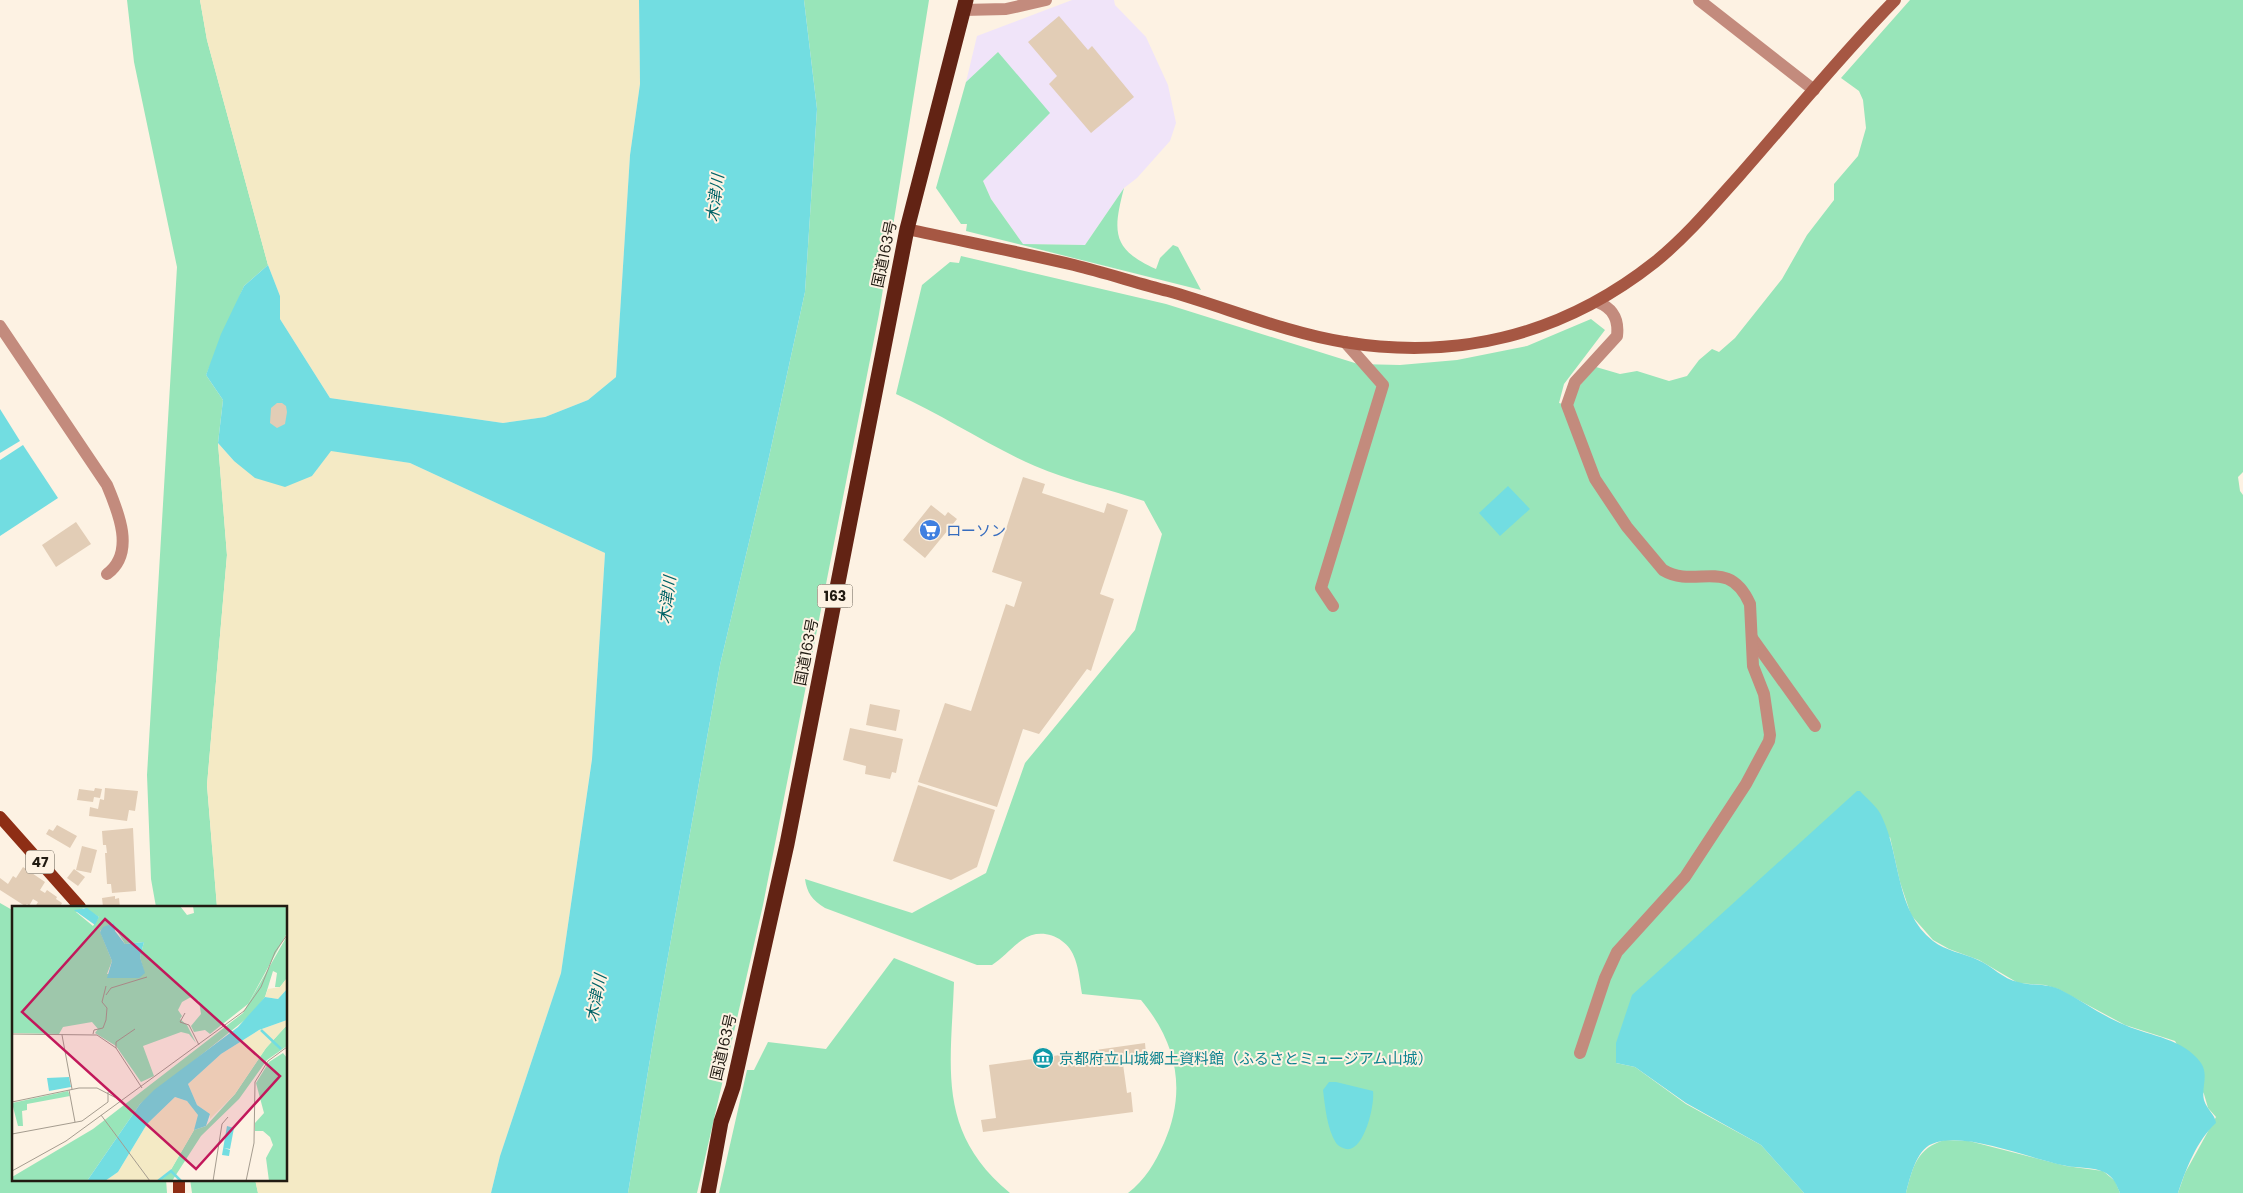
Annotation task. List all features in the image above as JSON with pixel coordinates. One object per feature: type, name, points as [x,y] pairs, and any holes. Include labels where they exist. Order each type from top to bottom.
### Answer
[{"type":"highway","name":"国道163号","points":[[708,1193],[721,1122],[733,1087],[787,844],[906,229],[964,5]]},
{"type":"main road","name":"47","points":[[0,817],[79,906]]},
{"type":"main road","points":[[179,1180],[179,1193]]},
{"type":"street","points":[[964,5],[1006,9],[1046,0]]},
{"type":"street","points":[[1699,0],[1814,90]]},
{"type":"street","points":[[906,229],[1074,265],[1213,303],[1308,334],[1345,342],[1407,348],[1480,344],[1521,334],[1560,320],[1597,302],[1658,260],[1702,217],[1865,30],[1895,0]]},
{"type":"street","points":[[1580,1053],[1605,978],[1617,952],[1686,877],[1746,784],[1769,741],[1770,735],[1764,694],[1753,666],[1750,604],[1741,588],[1734,582],[1719,576],[1684,577],[1670,574],[1663,570],[1627,527],[1595,479],[1567,405],[1575,382],[1617,336],[1618,327],[1613,313],[1597,302]]},
{"type":"street","points":[[0,326],[107,485],[118,512],[122,530],[122,548],[117,564],[107,574]]},
{"type":"street","points":[[1333,606],[1322,588],[1383,385],[1345,342]]},
{"type":"street","points":[[1751,636],[1815,726]]},
{"type":"shaded area","points":[[1072,0],[1114,0],[1115,5],[1146,37],[1168,85],[1176,123],[1170,141],[1137,178],[1124,188],[1085,245],[1023,244],[991,199],[983,181],[998,52],[966,82],[977,36]]},
{"type":"green space","points":[[127,0],[200,0],[207,40],[268,265],[244,286],[206,375],[223,400],[218,443],[227,555],[207,785],[217,906],[156,906],[151,879],[147,775],[177,267],[134,62]]},
{"type":"green space","points":[[804,0],[929,0],[879,314],[763,905],[697,1193],[628,1193],[654,1035],[720,665],[767,466],[805,292],[817,109]]},
{"type":"green space","points":[[1910,0],[2243,0],[2243,472],[2238,477],[2240,491],[2243,495],[2243,1193],[2178,1193],[2185,1173],[2216,1117],[2208,1108],[2204,1094],[2175,1041],[2125,1025],[2058,989],[2045,985],[2018,983],[1979,960],[1949,949],[1933,940],[1911,915],[1900,882],[1890,837],[1616,1063],[1635,1067],[1686,1104],[1761,1145],[1804,1193],[1128,1193],[1149,1171],[1157,1157],[1171,1124],[1175,1105],[1175,1068],[1170,1050],[1163,1033],[1141,1000],[1082,994],[1078,968],[1071,951],[1053,936],[1037,934],[1029,936],[992,965],[977,965],[825,908],[811,896],[806,884],[805,879],[912,913],[986,873],[1025,763],[1135,630],[1162,534],[1144,501],[1075,481],[1035,466],[896,394],[922,285],[950,262],[959,263],[961,256],[1166,304],[1358,364],[1400,365],[1457,360],[1527,346],[1591,319],[1605,330],[1564,384],[1559,403],[1570,406],[1580,385],[1596,367],[1620,374],[1637,371],[1669,381],[1687,376],[1699,360],[1712,349],[1719,352],[1735,338],[1782,279],[1807,235],[1834,200],[1834,184],[1858,156],[1866,128],[1863,100],[1859,91],[1841,78]]},
{"type":"green space","points":[[998,52],[1050,113],[983,181],[991,199],[1023,244],[1085,245],[1124,188],[1117,227],[1123,246],[1141,262],[1156,269],[1160,258],[1173,245],[1178,247],[1201,290],[966,231],[967,224],[961,224],[936,188],[966,82]]},
{"type":"green space","points":[[0,903],[12,910],[12,1180],[166,1180],[167,1193],[0,1193]]},
{"type":"green space","points":[[894,958],[954,982],[951,1070],[953,1096],[959,1122],[970,1146],[986,1170],[1010,1193],[719,1193],[747,1070],[754,1070],[768,1042],[826,1049]]},
{"type":"green space","points":[[1945,1140],[1969,1141],[2066,1166],[2103,1171],[2115,1181],[2120,1193],[1906,1193],[1914,1166],[1922,1153],[1936,1143]]},
{"type":"green space","points":[[190,1180],[255,1180],[258,1193],[192,1193]]},
{"type":"sand","points":[[200,0],[639,0],[640,84],[630,155],[616,377],[588,400],[545,417],[503,423],[330,398],[280,319],[280,296],[268,265],[207,40]]},
{"type":"sand","points":[[218,443],[234,461],[312,476],[331,450],[410,463],[605,553],[592,758],[561,973],[500,1156],[491,1193],[258,1193],[255,1180],[288,1180],[288,906],[217,906],[207,785],[227,555]]},
{"type":"water","name":"木津川","points":[[639,0],[804,0],[817,109],[805,292],[767,466],[720,665],[654,1035],[628,1193],[491,1193],[500,1156],[561,973],[592,759],[605,553],[410,463],[331,451],[312,476],[285,487],[255,478],[234,461],[218,443],[223,400],[206,375],[221,334],[244,286],[268,265],[280,296],[280,319],[330,398],[503,423],[545,417],[588,400],[616,377],[630,155],[640,84]]},
{"type":"water","points":[[0,409],[20,441],[0,453]]},
{"type":"water","points":[[23,445],[58,498],[0,536],[0,460]]},
{"type":"water","points":[[1508,486],[1530,509],[1500,536],[1479,513]]},
{"type":"water","points":[[1857,791],[1860,791],[1880,813],[1893,849],[1905,899],[1921,929],[1933,941],[1943,947],[1978,960],[2013,980],[2059,989],[2116,1021],[2176,1043],[2194,1055],[2201,1063],[2205,1077],[2204,1100],[2216,1123],[2198,1146],[2178,1193],[2120,1193],[2112,1178],[2100,1170],[2052,1163],[1980,1143],[1946,1141],[1932,1144],[1922,1152],[1914,1165],[1906,1193],[1804,1193],[1761,1145],[1686,1103],[1635,1067],[1616,1063],[1616,1043],[1632,995]]},
{"type":"water","points":[[1329,1082],[1373,1091],[1372,1106],[1367,1126],[1363,1136],[1352,1148],[1346,1149],[1339,1146],[1330,1131],[1323,1090]]},
{"type":"building","points":[[1059,16],[1088,50],[1092,46],[1134,97],[1091,133],[1049,84],[1057,76],[1028,42]]},
{"type":"building","points":[[277,403],[282,403],[286,406],[287,412],[285,424],[277,428],[270,423],[271,408]]},
{"type":"building","points":[[1023,477],[1045,484],[1042,493],[1104,513],[1107,503],[1128,510],[1100,594],[1114,599],[1091,671],[1087,669],[1039,734],[1023,729],[997,807],[918,782],[945,703],[971,711],[1006,604],[1014,607],[1022,582],[992,572]]},
{"type":"building","name":"ローソン","points":[[931,505],[945,516],[948,512],[957,519],[925,558],[903,540]]},
{"type":"building","points":[[76,522],[91,544],[56,567],[42,545]]},
{"type":"building","points":[[870,704],[900,710],[896,731],[866,725]]},
{"type":"building","points":[[850,728],[903,739],[896,773],[892,772],[890,779],[865,774],[866,766],[843,760]]},
{"type":"building","points":[[918,785],[995,810],[977,867],[951,880],[893,861]]},
{"type":"building","points":[[95,788],[102,789],[100,798],[94,797],[93,802],[77,800],[79,789],[94,791]]},
{"type":"building","points":[[105,788],[138,791],[135,811],[129,810],[127,821],[89,816],[90,807],[98,809],[100,799],[104,800]]},
{"type":"building","points":[[57,825],[77,836],[70,848],[46,834],[49,829],[53,831]]},
{"type":"building","points":[[133,828],[136,891],[112,893],[111,884],[107,884],[105,853],[107,853],[106,845],[103,845],[102,831]]},
{"type":"building","points":[[82,846],[97,850],[91,873],[76,870]]},
{"type":"building","points":[[23,867],[45,882],[40,890],[45,893],[47,890],[57,897],[56,899],[62,903],[60,906],[36,906],[38,902],[33,899],[29,906],[27,904],[25,906],[0,890],[0,878],[8,884],[13,876],[16,878]]},
{"type":"building","points":[[74,869],[85,877],[78,886],[67,878]]},
{"type":"building","points":[[115,896],[115,899],[119,898],[120,906],[103,906],[102,898]]},
{"type":"building","points":[[1145,1043],[1146,1054],[1122,1057],[1127,1093],[1131,1092],[1133,1112],[983,1132],[981,1120],[996,1118],[989,1065]]},
{"type":"place","name":"ローソン","points":[[930,530]]},
{"type":"place","name":"京都府立山城郷土資料館（ふるさとミュージアム山城）","points":[[1043,1058]]}]
